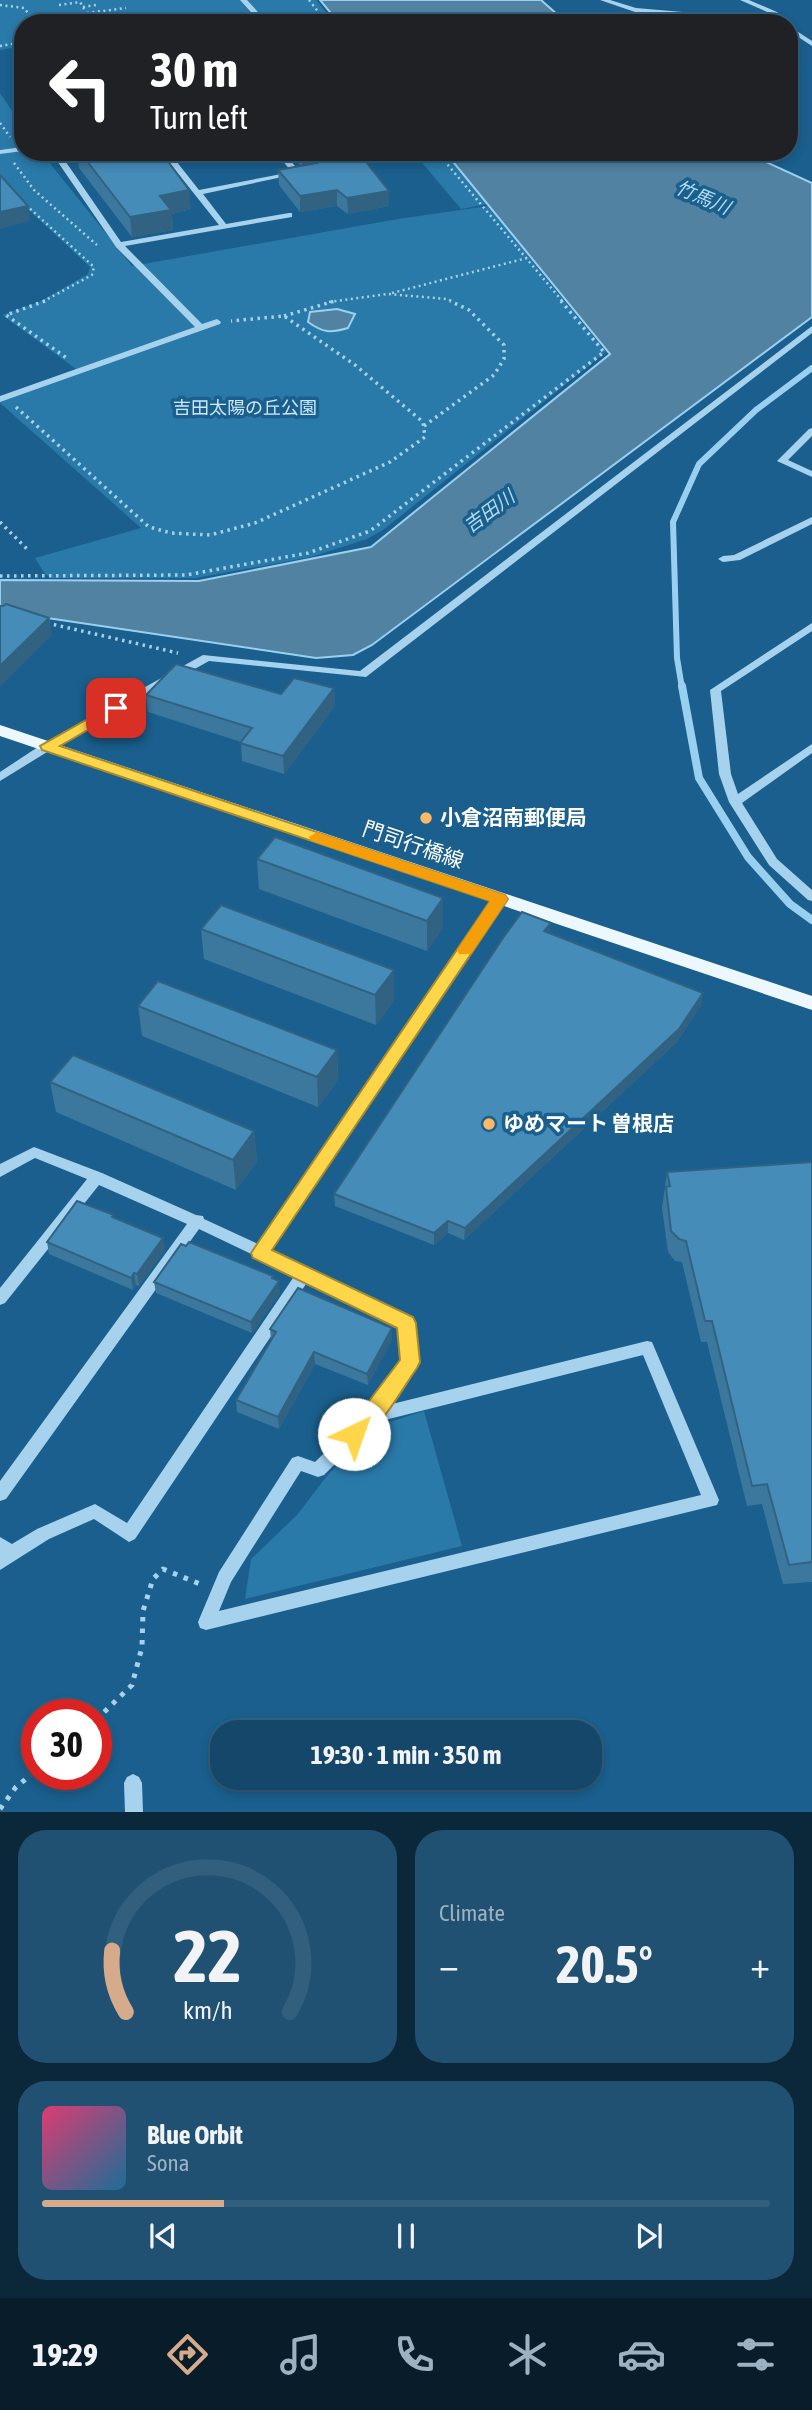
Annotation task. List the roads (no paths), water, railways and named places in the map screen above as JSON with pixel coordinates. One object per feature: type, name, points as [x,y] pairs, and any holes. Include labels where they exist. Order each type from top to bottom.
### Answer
[{"type":"main road","name":"門司行橋線","points":[[0,730],[812,1003]]},
{"type":"street","points":[[243,0],[256,14]]},
{"type":"street","points":[[604,0],[624,8],[692,14]]},
{"type":"street","points":[[743,0],[776,14]]},
{"type":"street","points":[[624,8],[626,14]]},
{"type":"street","points":[[61,161],[119,246],[201,328]]},
{"type":"street","points":[[172,161],[223,225]]},
{"type":"street","points":[[287,161],[297,173]]},
{"type":"street","points":[[334,166],[357,161]]},
{"type":"street","points":[[197,193],[309,170]]},
{"type":"street","points":[[119,246],[289,215]]},
{"type":"street","points":[[2,398],[217,322]]},
{"type":"street","points":[[0,777],[48,746],[207,657],[362,675],[812,329]]},
{"type":"street","points":[[812,431],[782,461],[812,474]]},
{"type":"street","points":[[723,559],[736,558],[812,520]]},
{"type":"street","points":[[811,896],[773,862],[735,802],[725,774],[715,690],[812,626]]},
{"type":"street","points":[[735,802],[812,748]]},
{"type":"street","points":[[260,1253],[500,899]]},
{"type":"street","points":[[0,1171],[34,1152],[198,1220],[406,1323],[410,1362],[372,1416],[318,1470],[298,1463],[225,1577],[206,1622],[711,1500],[647,1347],[372,1416]]},
{"type":"street","points":[[0,1299],[97,1177]]},
{"type":"street","points":[[0,1494],[198,1220]]},
{"type":"street","points":[[4,1554],[95,1511],[129,1535],[305,1273]]},
{"type":"street","points":[[133,1783],[134,1811]]},
{"type":"water","points":[[320,0],[541,0],[557,14],[332,14]]},
{"type":"water","points":[[452,161],[764,161],[812,183],[812,317],[372,645],[353,655],[316,658],[0,611],[0,580],[199,581],[371,547],[610,354]]},
{"type":"water","points":[[337,309],[355,314],[348,328],[327,331],[308,322],[310,312]]},
{"type":"waterway","points":[[682,688],[677,658],[673,522],[699,464],[756,410],[812,368]]},
{"type":"waterway","points":[[682,686],[699,778],[748,857],[790,904],[812,920]]},
{"type":"place","name":"小倉沼南郵便局","points":[[426,818]]},
{"type":"place","name":"ゆめマート 曽根店","points":[[489,1124]]},
{"type":"water label","name":"竹馬川","points":[[703,197]]},
{"type":"water label","name":"吉田川","points":[[489,511]]},
{"type":"park label","name":"吉田太陽の丘公園","points":[[245,408]]}]
